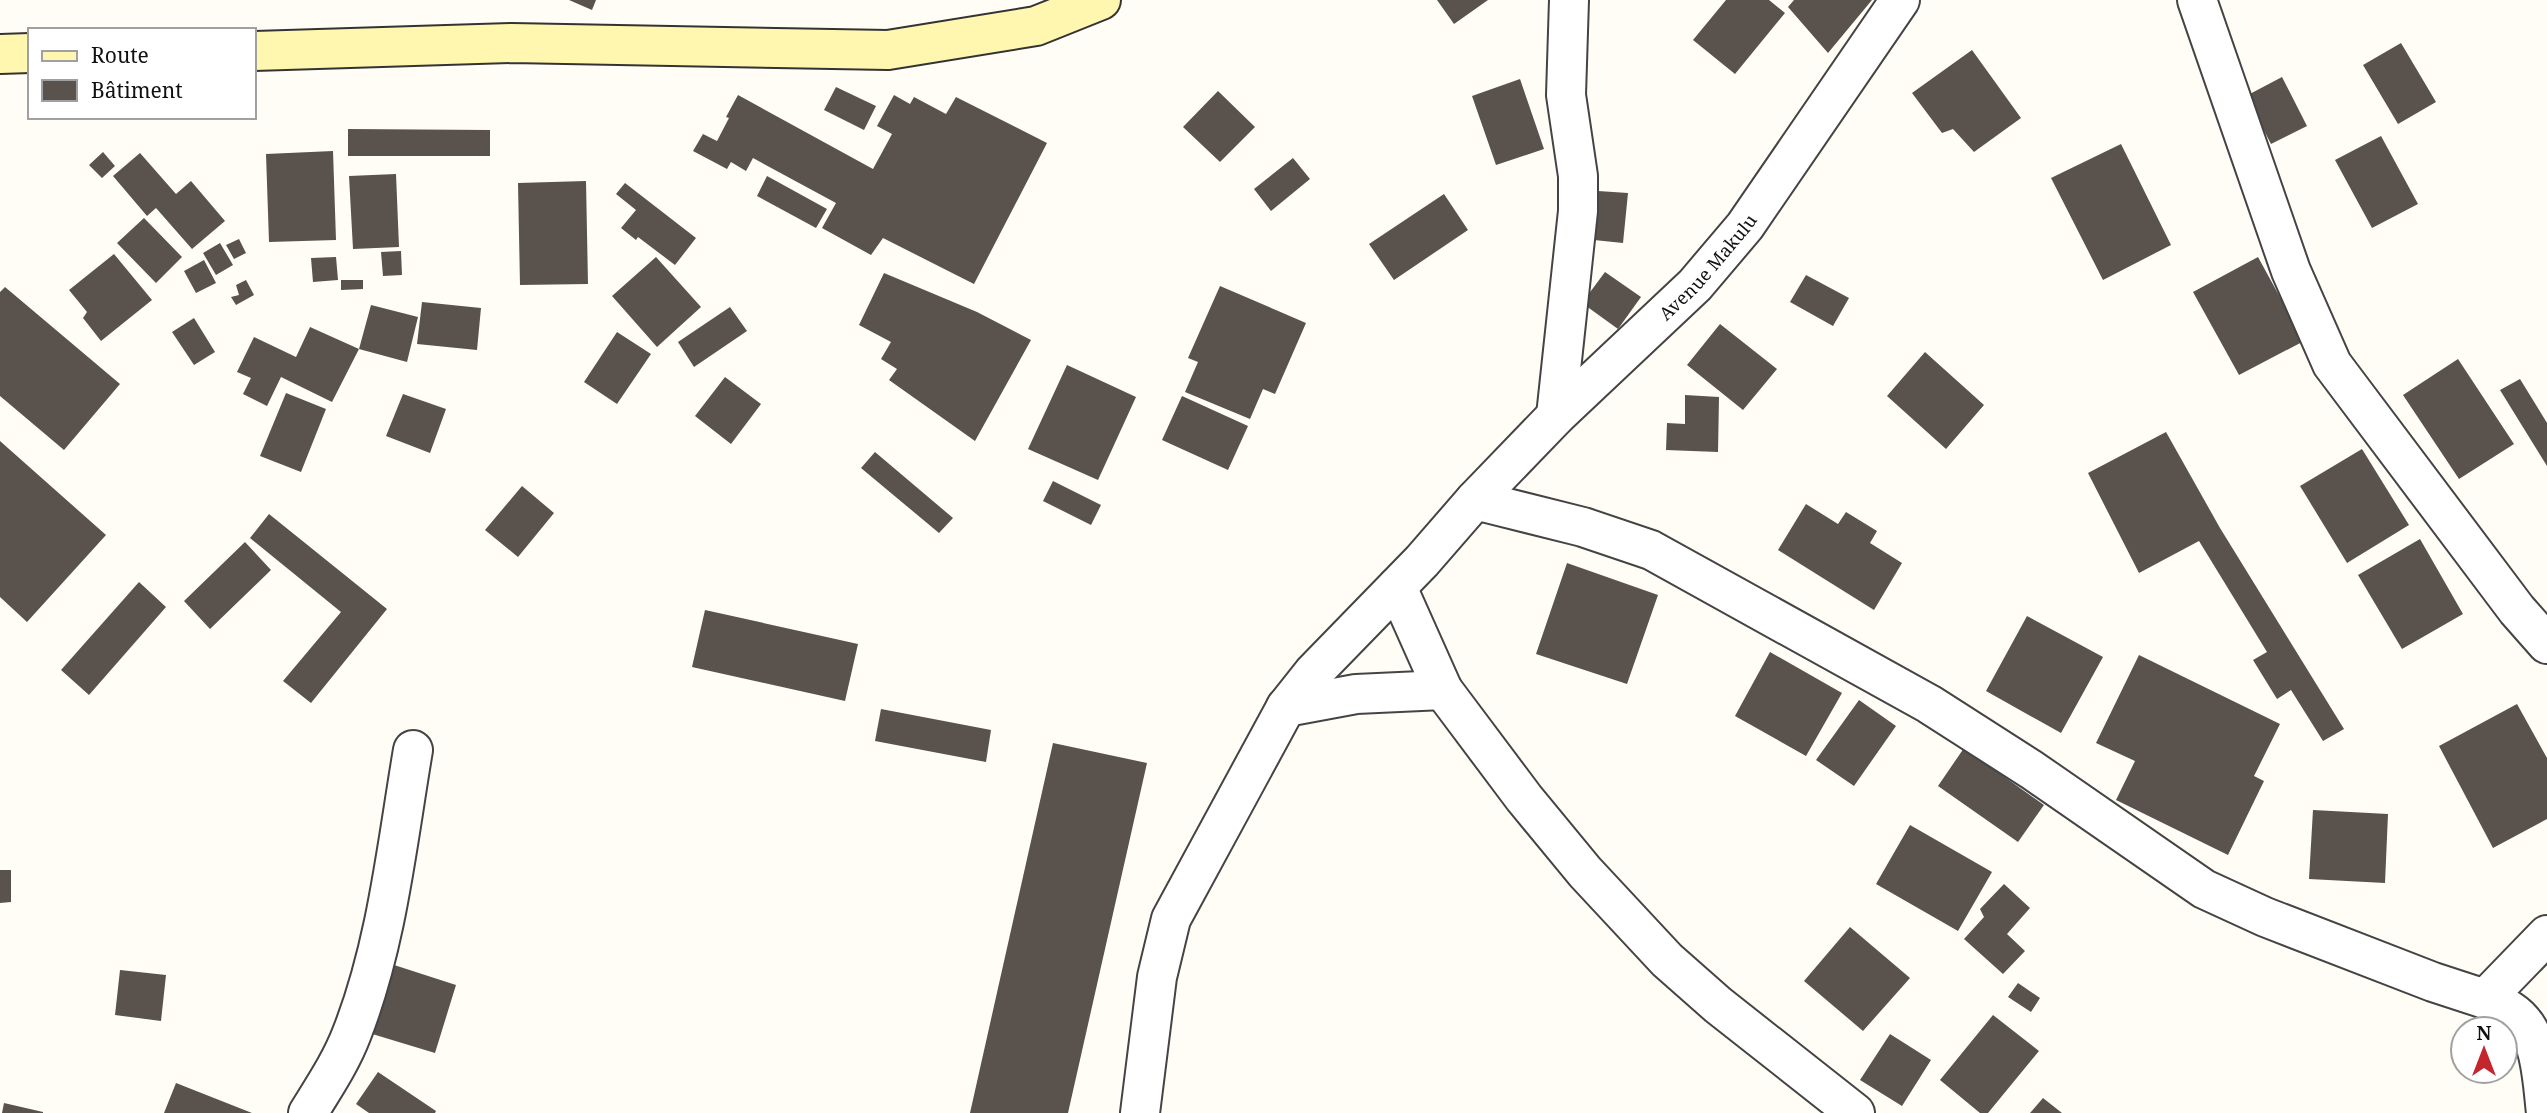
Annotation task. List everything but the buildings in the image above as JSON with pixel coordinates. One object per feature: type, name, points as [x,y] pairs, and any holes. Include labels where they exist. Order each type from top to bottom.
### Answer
[{"type":"main road","points":[[256,51],[512,43],[888,50],[1035,26],[1101,0]]},
{"type":"main road","points":[[0,54],[28,53]]},
{"type":"street","points":[[1556,416],[1578,211],[1578,176],[1566,95],[1569,0]]},
{"type":"street","name":"Avenue Makulu","points":[[1140,1113],[1157,977],[1171,919],[1286,707],[1313,673],[1556,416],[1695,285],[1745,226],[1900,0]]},
{"type":"street","points":[[2197,0],[2291,271],[2332,365],[2517,610],[2547,645]]},
{"type":"street","points":[[1475,500],[1583,527],[1651,550],[1929,704],[2032,770],[2204,889],[2265,917],[2512,1011],[2529,1031],[2540,1065],[2546,1113]]},
{"type":"street","points":[[1396,587],[1443,690],[1524,798],[1585,872],[1667,960],[1718,1005],[1855,1113]]},
{"type":"street","points":[[1286,707],[1369,692],[1443,690]]},
{"type":"street","points":[[317,1110],[352,1034],[370,980],[386,906],[413,750]]},
{"type":"street","points":[[2485,999],[2547,935]]}]
